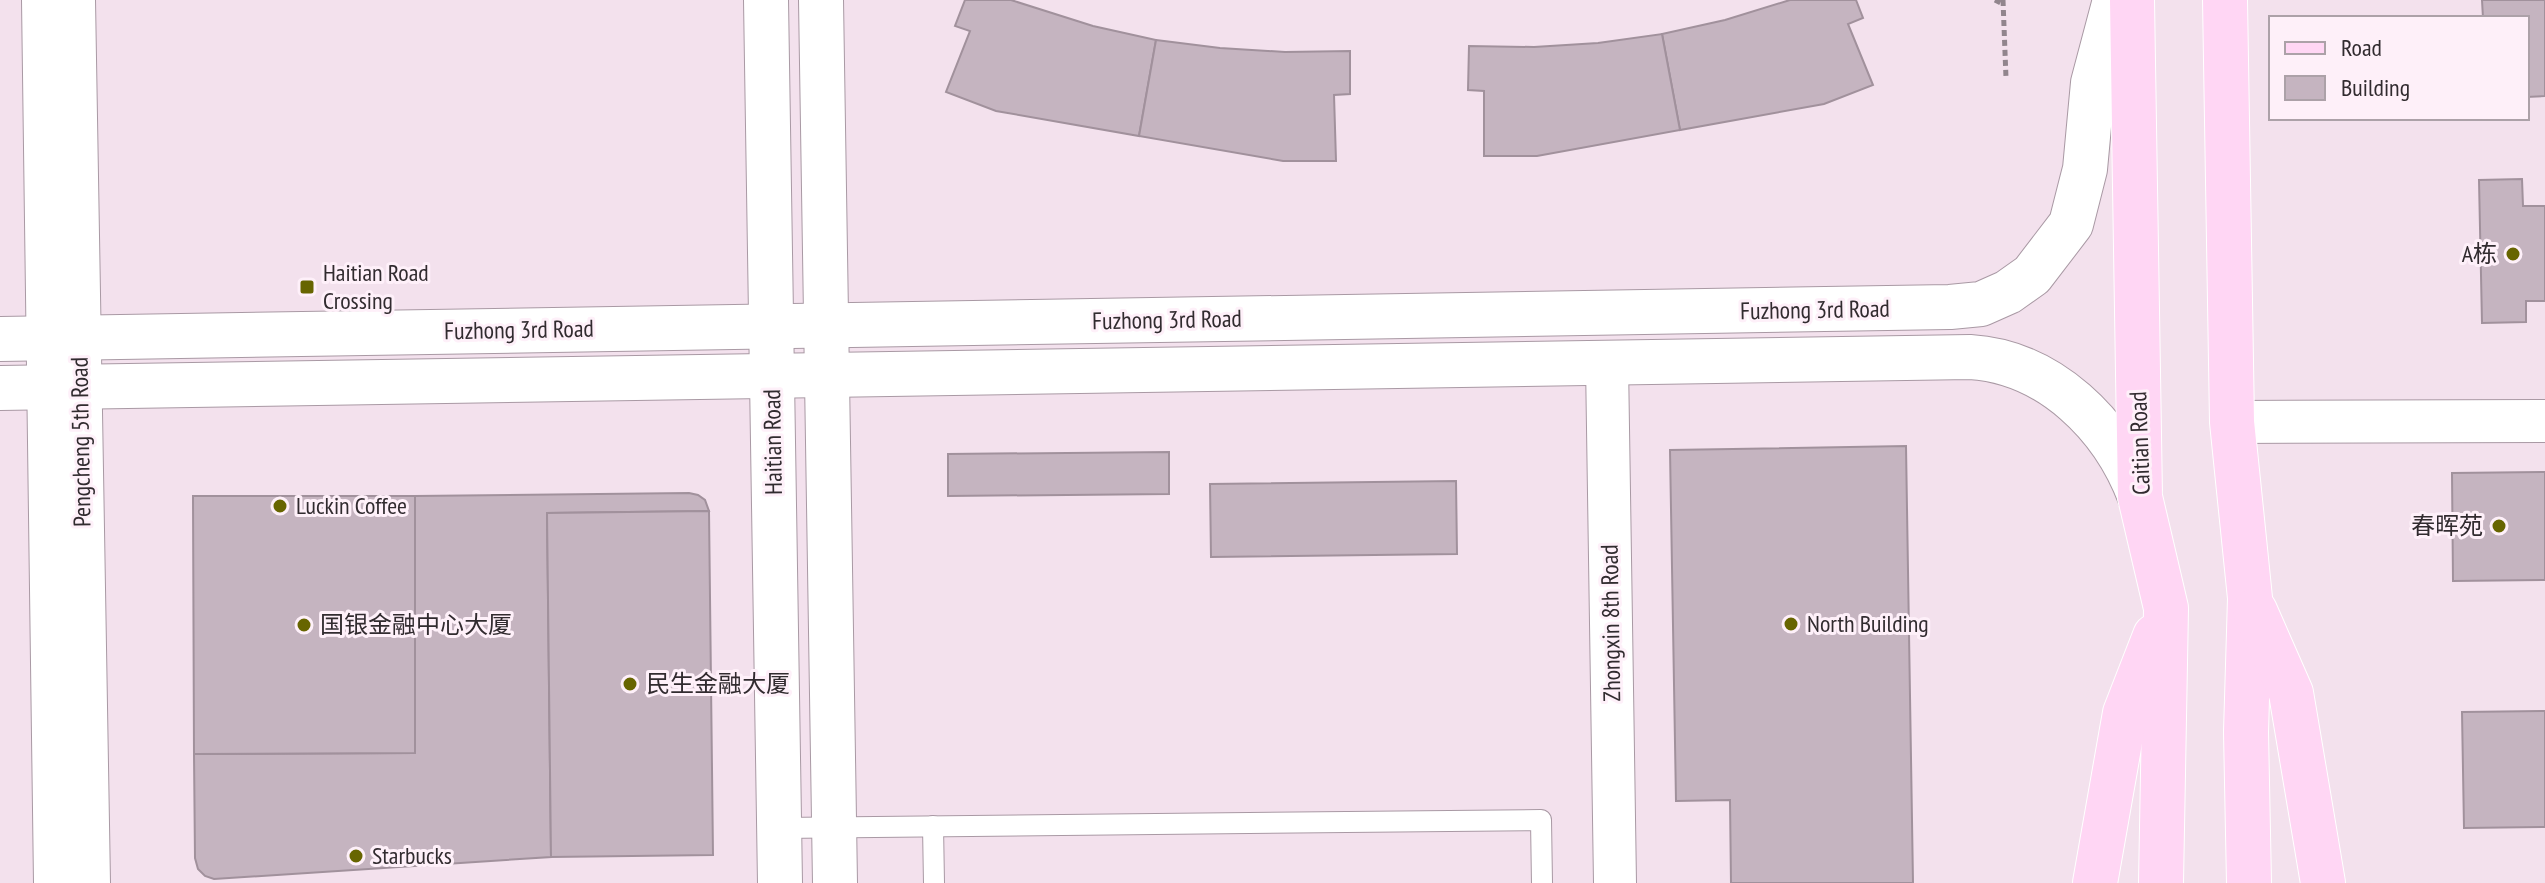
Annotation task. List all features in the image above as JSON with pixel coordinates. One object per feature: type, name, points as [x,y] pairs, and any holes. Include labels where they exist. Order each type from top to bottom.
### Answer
[{"type":"main road","name":"Caitian Road","points":[[2132,0],[2140,497],[2166,608],[2161,883]]},
{"type":"main road","points":[[2225,0],[2232,422],[2250,598],[2246,732],[2249,883]]},
{"type":"main road","points":[[2250,598],[2291,693],[2323,883]]},
{"type":"main road","points":[[2095,883],[2125,713],[2166,608]]},
{"type":"street","name":"Pengcheng 5th Road","points":[[43,0],[89,883]]},
{"type":"street","name":"Pengcheng 5th Road","points":[[63,338],[74,0]]},
{"type":"street","name":"Haitian Road","points":[[766,0],[780,883]]},
{"type":"street","points":[[821,0],[835,883]]},
{"type":"street","name":"Fuzhong 3rd Road","points":[[0,339],[1918,308],[1981,304],[2008,292],[2032,275],[2071,224],[2085,169],[2093,83],[2115,0]]},
{"type":"street","name":"Fuzhong 3rd Road","points":[[0,388],[1990,359],[2028,371],[2051,384],[2088,413],[2119,452],[2132,474],[2140,497]]},
{"type":"street","name":"Zhongxin 8th Road","points":[[1607,363],[1615,883]]},
{"type":"street","name":"Pengcheng 5th Road","points":[[55,883],[64,387]]},
{"type":"street","points":[[2232,422],[2545,421]]},
{"type":"lane","points":[[780,828],[1541,820],[1542,883]]},
{"type":"lane","points":[[933,826],[934,883]]},
{"type":"path","points":[[1995,0],[2003,2],[2006,78]]},
{"type":"building","points":[[965,0],[1011,0],[1093,26],[1156,40],[1139,136],[996,111],[946,92],[970,31],[955,26]]},
{"type":"building","points":[[1790,0],[1856,0],[1863,18],[1848,24],[1873,85],[1824,104],[1680,130],[1662,34],[1725,20]]},
{"type":"building","points":[[2482,0],[2545,0],[2545,96],[2529,97],[2529,16],[2483,16]]},
{"type":"building","points":[[1662,34],[1680,130],[1537,156],[1484,156],[1484,91],[1468,90],[1469,46],[1534,47],[1598,43]]},
{"type":"building","points":[[1156,40],[1285,52],[1350,51],[1350,94],[1334,95],[1336,161],[1283,161],[1139,136]]},
{"type":"building","name":"A栋","points":[[2522,179],[2523,206],[2545,206],[2545,301],[2526,301],[2526,322],[2482,323],[2479,180]]},
{"type":"building","name":"North Building","points":[[1906,446],[1913,883],[1731,883],[1730,800],[1676,801],[1670,450]]},
{"type":"building","points":[[1169,452],[1169,494],[948,496],[948,454]]},
{"type":"building","name":"春晖苑","points":[[2545,472],[2545,580],[2453,581],[2452,473]]},
{"type":"building","points":[[1456,481],[1457,554],[1211,557],[1210,484]]},
{"type":"building","points":[[689,493],[705,500],[709,511],[547,513],[551,857],[214,879],[198,869],[195,858],[194,754],[415,753],[415,496]]},
{"type":"building","name":"国银金融中心大厦","points":[[193,496],[415,496],[415,753],[194,754]]},
{"type":"building","name":"民生金融大厦","points":[[709,511],[713,855],[551,857],[547,513]]},
{"type":"building","points":[[2545,711],[2545,827],[2464,828],[2462,712]]},
{"type":"place","name":"A栋","points":[[2513,254]]},
{"type":"place","name":"Haitian Road Crossing","points":[[307,287]]},
{"type":"place","name":"Luckin Coffee","points":[[280,506]]},
{"type":"place","name":"春晖苑","points":[[2499,526]]},
{"type":"place","name":"North Building","points":[[1791,624]]},
{"type":"place","name":"国银金融中心大厦","points":[[304,625]]},
{"type":"place","name":"民生金融大厦","points":[[630,684]]},
{"type":"place","name":"Starbucks","points":[[356,856]]}]
